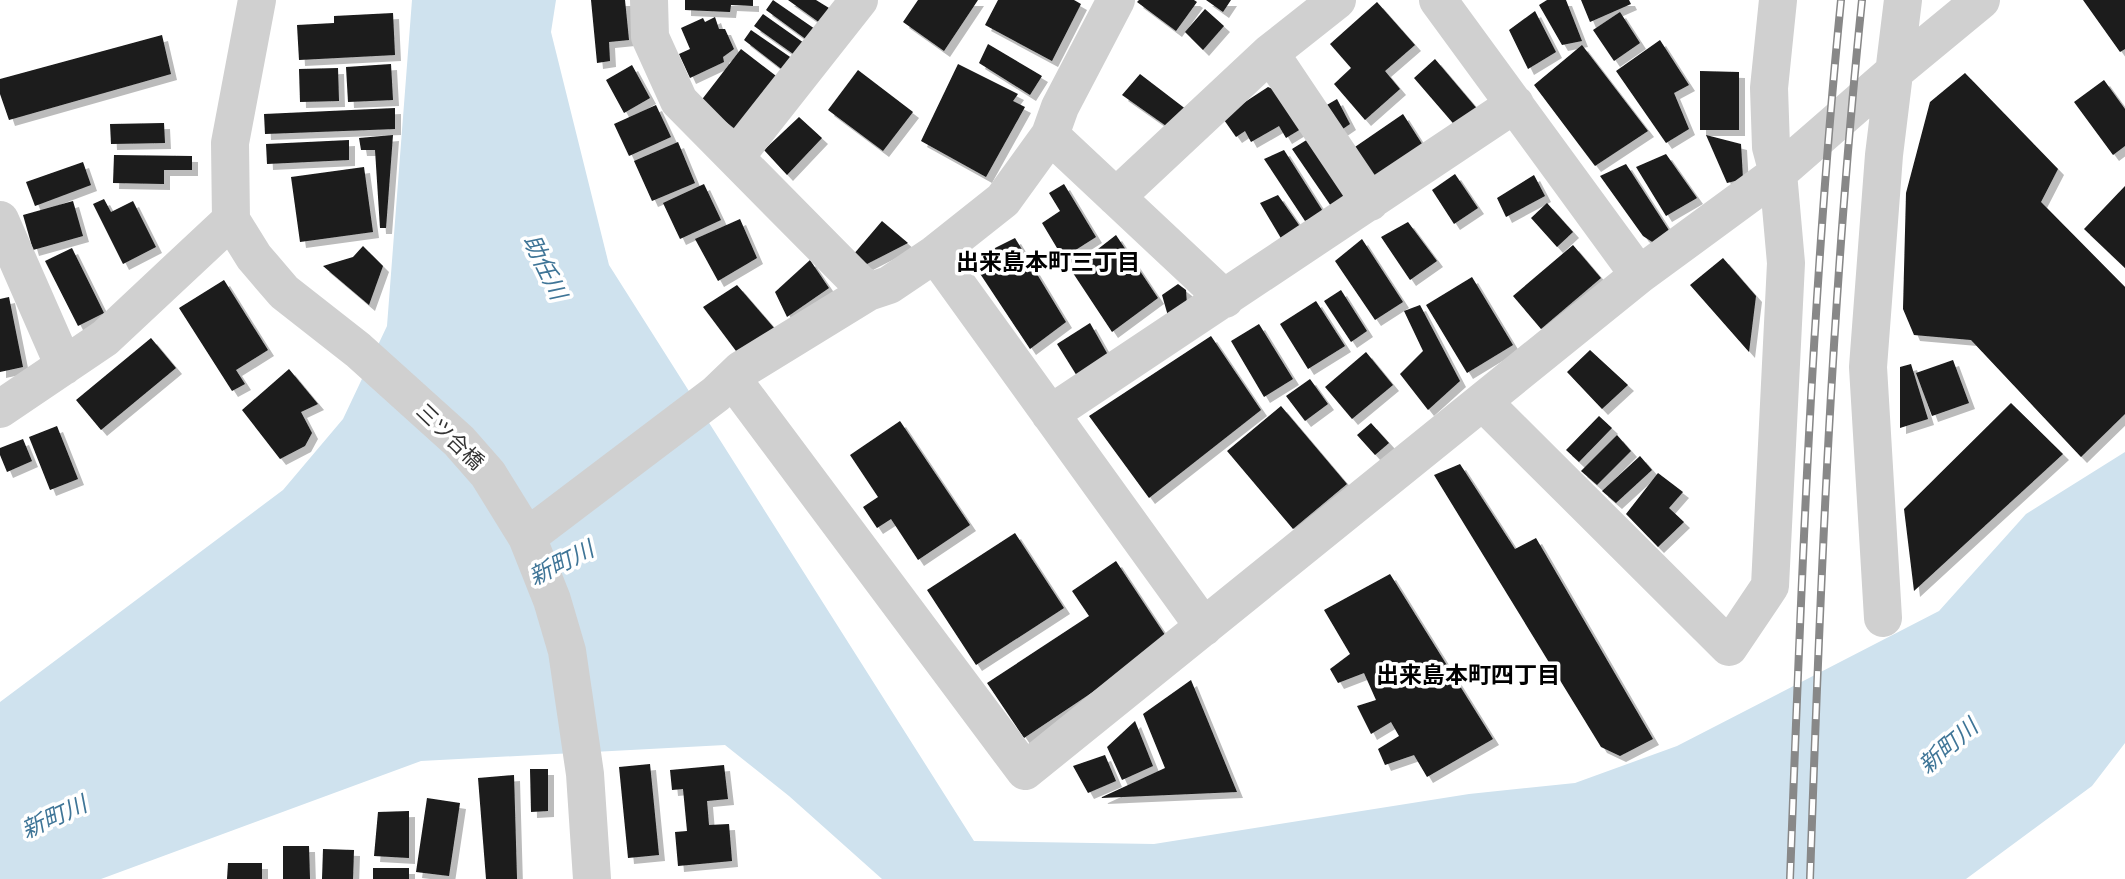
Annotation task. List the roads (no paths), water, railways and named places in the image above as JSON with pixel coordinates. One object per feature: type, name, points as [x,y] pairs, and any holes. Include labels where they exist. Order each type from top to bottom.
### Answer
[{"type":"street","points":[[0,409],[105,338],[230,220],[230,143],[257,0]]},
{"type":"street","points":[[649,0],[650,37],[679,101],[868,292]]},
{"type":"street","points":[[736,156],[859,0]]},
{"type":"street","points":[[527,537],[725,387],[741,370],[868,292],[889,285],[935,254],[1003,200],[1050,135],[1060,107],[1116,0]]},
{"type":"street","points":[[1116,197],[1270,52],[1337,0]]},
{"type":"street","points":[[1438,0],[1639,275]]},
{"type":"street","points":[[1483,402],[1729,647],[1770,586],[1786,263],[1777,173],[1771,147],[1769,88],[1778,0]]},
{"type":"street","points":[[1883,618],[1868,368],[1884,155],[1903,0]]},
{"type":"street","points":[[725,387],[1025,771],[1639,275],[1777,173],[1981,0]]},
{"type":"street","points":[[1270,52],[1370,202]]},
{"type":"street","points":[[1050,414],[1515,104]]},
{"type":"street","points":[[1050,135],[1225,299]]},
{"type":"street","points":[[0,220],[64,366]]},
{"type":"street","name":"三ツ合橋","points":[[230,220],[254,257],[284,292],[358,350],[459,442],[488,474],[527,537],[552,600],[567,651],[585,774],[592,879]]},
{"type":"street","points":[[935,254],[1204,627]]},
{"type":"water","points":[[412,0],[556,0],[551,32],[609,265],[974,841],[1154,844],[1469,794],[1575,783],[1677,746],[1939,611],[2026,514],[2125,452],[2125,743],[2092,786],[1966,879],[882,879],[789,796],[725,745],[421,761],[101,879],[0,879],[0,702],[283,490],[343,419],[387,326]]},
{"type":"railway","points":[[1790,879],[1815,329],[1841,0]]},
{"type":"railway","points":[[1810,879],[1835,329],[1862,0]]},
{"type":"district","name":"出来島本町三丁目","points":[[1048,262]]},
{"type":"district","name":"出来島本町四丁目","points":[[1468,675]]},
{"type":"water label","name":"助任川","points":[[545,267]]},
{"type":"water label","name":"新町川","points":[[561,563]]},
{"type":"water label","name":"新町川","points":[[1948,746]]},
{"type":"water label","name":"新町川","points":[[54,817]]}]
